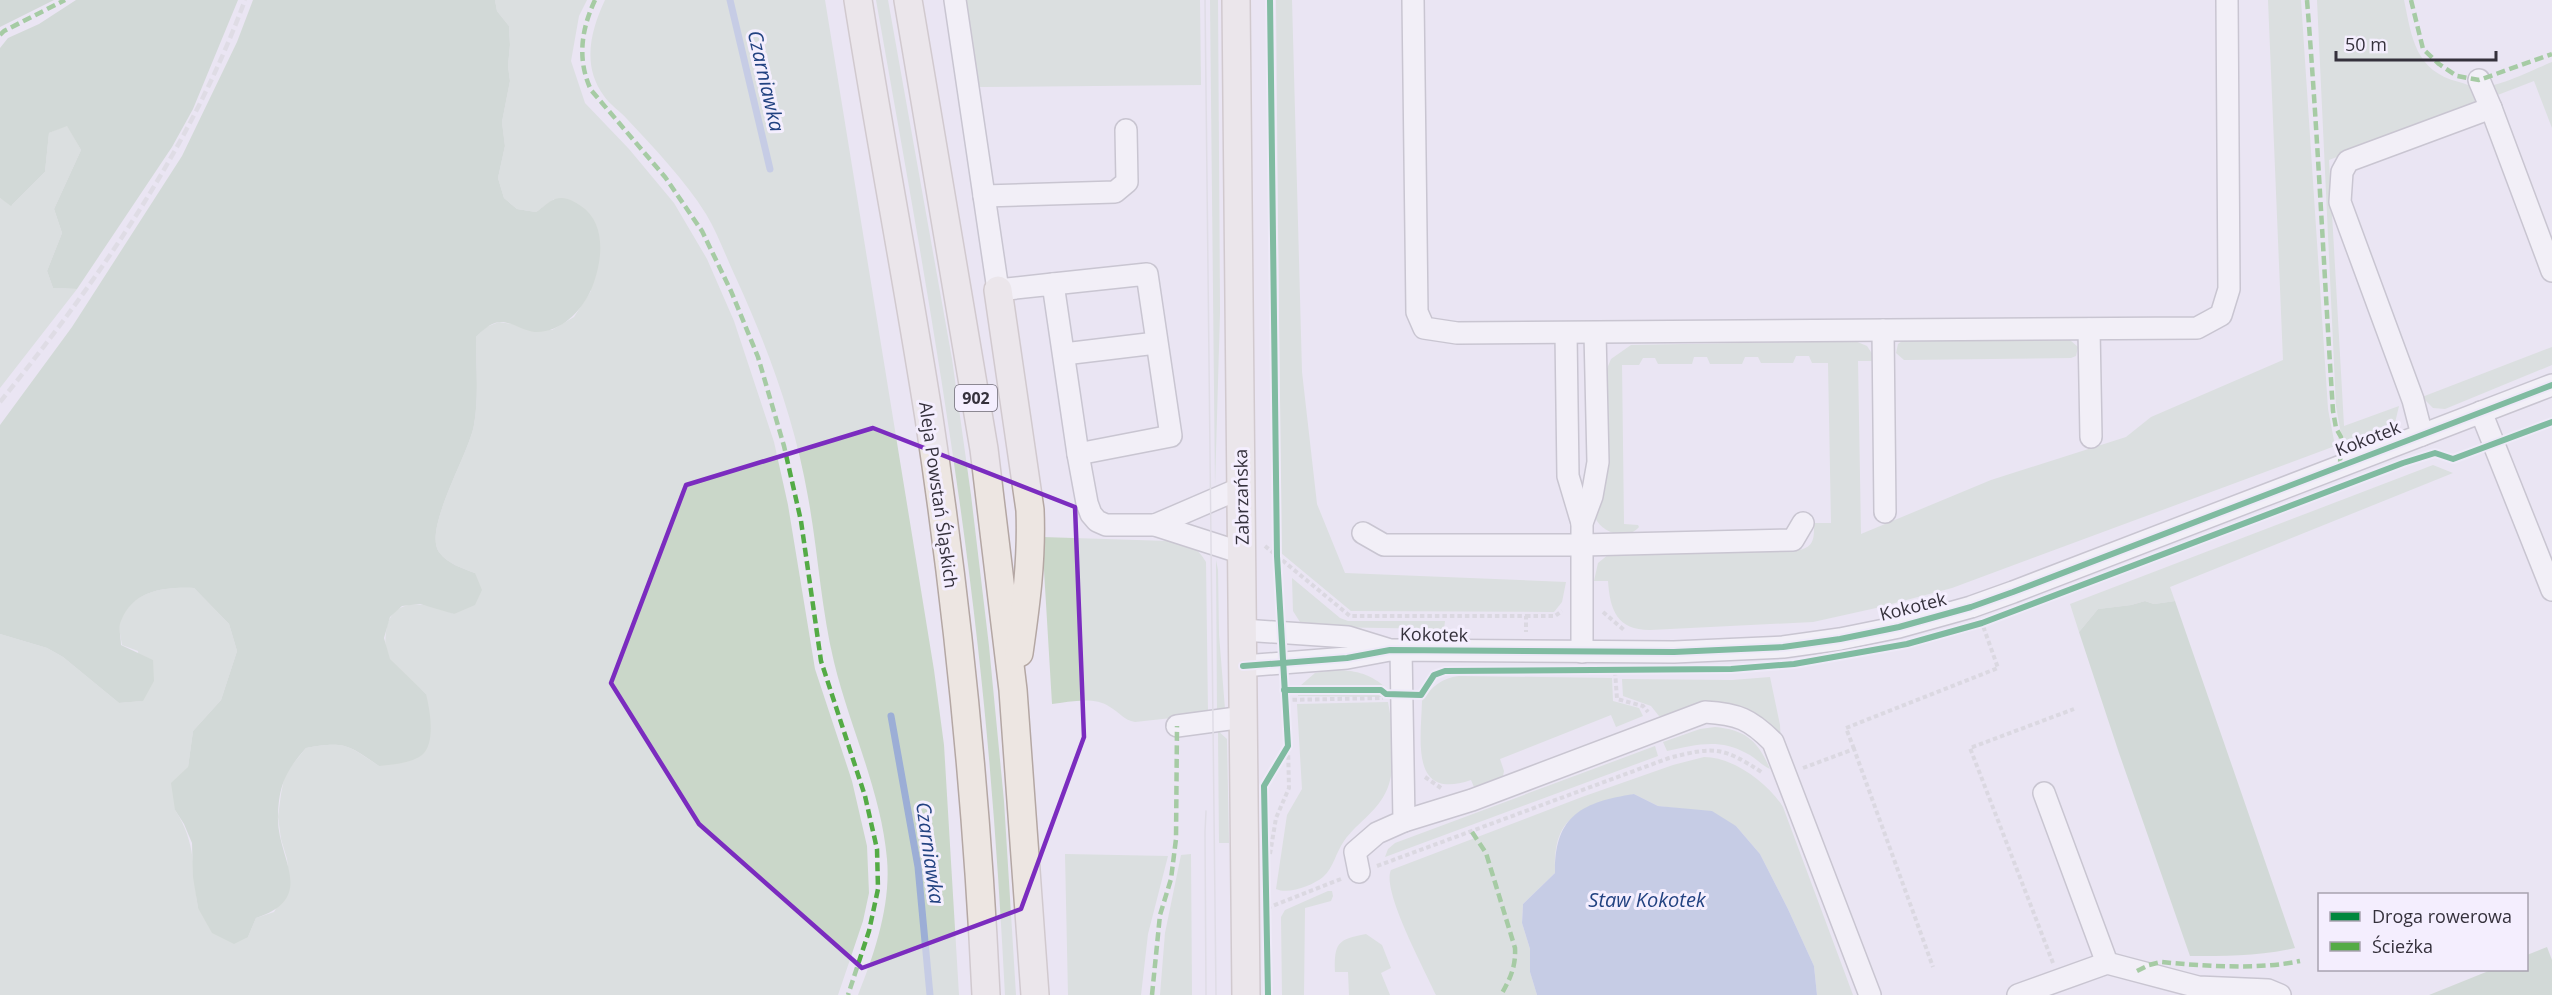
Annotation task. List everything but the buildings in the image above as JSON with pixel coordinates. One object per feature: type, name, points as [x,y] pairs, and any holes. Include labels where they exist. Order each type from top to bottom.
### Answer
[{"type":"main road","name":"Aleja Powstań Śląskich","points":[[858,0],[929,418],[947,550],[968,736],[986,995]]},
{"type":"main road","name":"902","points":[[908,0],[984,448],[1013,690],[1035,995]]},
{"type":"main road","name":"Zabrzańska","points":[[1236,0],[1246,995]]},
{"type":"main road","points":[[998,290],[1029,510],[1031,546],[1029,582],[1013,690]]},
{"type":"street","points":[[955,0],[998,290],[1147,274],[1171,436],[1078,454]]},
{"type":"street","points":[[1413,0],[1417,312],[1424,328],[1457,333],[2197,328],[2221,315],[2229,289],[2227,0]]},
{"type":"street","points":[[2479,80],[2552,271]]},
{"type":"street","points":[[2422,435],[2413,400],[2340,202],[2342,172],[2348,161],[2491,108]]},
{"type":"street","points":[[984,196],[1115,192],[1127,182],[1126,130]]},
{"type":"street","points":[[1053,284],[1086,503],[1097,521],[1106,525],[1155,525],[1242,553]]},
{"type":"street","points":[[2089,329],[2091,437]]},
{"type":"street","points":[[1883,330],[1885,512]]},
{"type":"street","points":[[1566,333],[1568,476],[1582,523],[1582,652]]},
{"type":"street","points":[[1582,523],[1597,477],[1595,333]]},
{"type":"street","points":[[1064,354],[1156,343]]},
{"type":"street","name":"Kokotek","points":[[1243,666],[1347,658],[1396,650],[1719,651],[1783,646],[1876,632],[1936,617],[2013,592],[2552,385]]},
{"type":"street","points":[[2481,412],[2552,590]]},
{"type":"street","points":[[1155,525],[1241,488]]},
{"type":"street","points":[[1363,533],[1383,545],[1582,545],[1793,540],[1803,523]]},
{"type":"street","name":"Kokotek","points":[[1243,630],[1348,637],[1396,650]]},
{"type":"street","points":[[1396,650],[1404,821]]},
{"type":"street","points":[[1359,872],[1355,852],[1377,832],[1404,821],[1472,800],[1705,712],[1728,714],[1755,724],[1773,742],[1870,995]]},
{"type":"street","points":[[1177,726],[1244,717]]},
{"type":"street","points":[[2044,793],[2107,963]]},
{"type":"street","points":[[2018,995],[2107,963],[2198,987],[2268,990],[2280,995]]},
{"type":"path","points":[[1277,544],[1278,566]]},
{"type":"path","points":[[1277,555],[1350,616],[1555,616],[1565,606],[1569,593],[1598,593],[1603,614],[1619,628],[1634,634]]},
{"type":"path","points":[[1526,616],[1526,651]]},
{"type":"path","points":[[1933,967],[1846,728],[1998,668],[1982,623]]},
{"type":"path","points":[[1283,662],[1286,711]]},
{"type":"path","points":[[1615,671],[1616,695]]},
{"type":"path","points":[[1285,700],[1379,700],[1386,698],[1386,694],[1381,690],[1360,690]]},
{"type":"path","points":[[2060,980],[1970,748],[2074,709]]},
{"type":"path","points":[[1267,861],[1276,818],[1289,788],[1287,735]]},
{"type":"path","points":[[1282,756],[1288,746]]},
{"type":"path","points":[[1266,908],[1669,758],[1703,749],[1720,750],[1771,778],[1854,749]]},
{"type":"path","points":[[1423,773],[1433,784],[1447,790]]},
{"type":"path","points":[[1265,840],[1267,861]]},
{"type":"path","points":[[1266,900],[1267,919]]},
{"type":"highlighted area","points":[[873,428],[1075,507],[1084,737],[1021,909],[862,968],[699,824],[611,683],[686,485]]},
{"type":"green space","points":[[0,0],[54,0],[0,27]]},
{"type":"green space","points":[[76,0],[238,0],[193,109],[172,147],[77,289],[53,288],[47,271],[62,233],[54,209],[81,150],[67,126],[49,133],[45,172],[11,206],[0,198],[0,48],[8,38],[39,24]]},
{"type":"green space","points":[[253,0],[495,0],[497,11],[509,26],[510,45],[508,66],[510,81],[502,122],[505,146],[498,178],[504,198],[517,209],[536,212],[555,199],[563,198],[581,206],[596,223],[600,257],[591,290],[582,306],[569,320],[553,329],[535,332],[499,322],[489,326],[476,337],[477,392],[474,425],[442,509],[436,541],[439,552],[447,560],[475,573],[482,590],[475,605],[454,614],[420,604],[402,606],[390,617],[384,638],[390,659],[426,694],[431,726],[426,750],[412,760],[379,766],[346,746],[306,748],[293,764],[280,795],[279,832],[290,875],[290,888],[286,899],[275,909],[256,918],[248,937],[234,944],[212,933],[198,908],[193,877],[192,843],[175,810],[171,783],[188,767],[193,731],[221,700],[237,651],[229,624],[194,588],[172,588],[151,592],[133,603],[120,623],[121,645],[153,660],[154,681],[143,701],[119,703],[63,657],[47,648],[0,634],[0,425],[72,327],[182,156],[237,42]]},
{"type":"green space","points":[[495,0],[587,0],[579,16],[571,61],[585,103],[629,149],[674,203],[707,259],[734,321],[774,442],[788,505],[815,669],[852,781],[867,846],[869,893],[863,921],[838,995],[0,995],[0,634],[47,648],[63,657],[119,703],[142,701],[138,651],[122,645],[119,629],[120,621],[126,611],[141,597],[151,592],[172,588],[194,588],[229,624],[237,651],[221,700],[193,731],[188,767],[175,810],[187,834],[190,846],[198,908],[248,937],[256,918],[274,912],[290,884],[278,817],[285,774],[306,748],[330,745],[346,746],[379,766],[426,694],[389,658],[385,638],[386,630],[392,616],[398,609],[406,606],[425,605],[454,614],[475,573],[447,560],[439,552],[436,541],[442,509],[474,425],[477,392],[476,337],[486,327],[499,322],[552,330],[574,317],[591,291],[554,199],[536,212],[517,209],[504,198],[498,178],[505,146],[502,122],[510,81],[508,66],[510,45],[509,26],[497,11]]},
{"type":"green space","points":[[605,0],[825,0],[934,670],[944,745],[959,995],[858,995],[884,911],[888,876],[887,859],[884,834],[872,784],[834,662],[808,497],[796,441],[759,331],[710,222],[698,201],[679,177],[606,99],[597,85],[591,61],[592,37]]},
{"type":"green space","points":[[876,0],[888,0],[952,359],[989,646],[1004,801],[1016,995],[1005,995],[987,734],[957,485],[905,161]]},
{"type":"green space","points":[[966,0],[1200,0],[1201,85],[979,87]]},
{"type":"green space","points":[[1210,0],[1218,0],[1220,312],[1215,486]]},
{"type":"green space","points":[[1276,0],[1292,0],[1302,372],[1317,504],[1345,573],[1566,582],[1562,602],[1554,612],[1351,611],[1281,553]]},
{"type":"green space","points":[[2268,0],[2301,0],[2328,409],[2335,446],[1952,588],[1876,608],[1813,622],[1650,630],[1630,626],[1617,616],[1613,609],[1608,581],[1594,581],[1598,563],[1609,554],[1800,550],[1811,543],[1814,537],[1814,523],[1831,523],[1828,363],[1812,363],[1809,356],[1796,356],[1793,363],[1761,363],[1758,357],[1745,357],[1742,364],[1710,364],[1707,357],[1694,357],[1692,364],[1658,364],[1655,358],[1643,358],[1639,365],[1622,365],[1624,524],[1639,527],[1628,534],[1621,534],[1608,531],[1598,523],[1595,517],[1606,371],[1611,359],[1631,345],[1855,341],[1867,346],[1873,355],[1872,361],[1858,361],[1861,534],[1991,480],[2126,437],[2151,417],[2283,360]]},
{"type":"green space","points":[[2317,0],[2404,0],[2413,40],[2424,61],[2444,77],[2470,86],[2498,84],[2552,62],[2552,128],[2534,81],[2329,160],[2344,426],[2399,406],[2394,427],[2343,445],[2336,406]]},
{"type":"green space","points":[[67,125],[81,150],[54,209],[62,233],[47,271],[53,288],[77,289],[0,388],[0,198],[12,205],[45,172],[49,133]]},
{"type":"green space","points":[[2070,340],[2078,347],[2076,356],[2071,358],[1904,360],[1896,353],[1898,344],[1902,341]]},
{"type":"green space","points":[[2552,347],[2552,365],[2445,409],[2433,408],[2422,397]]},
{"type":"green space","points":[[2433,465],[2453,473],[2170,587],[2175,601],[2154,604],[2145,601],[2098,609],[2079,632],[2070,604]]},
{"type":"green space","points":[[1042,537],[1174,542],[1190,546],[1199,552],[1206,562],[1208,714],[1135,722],[1097,702],[1052,704]]},
{"type":"green space","points":[[1216,560],[1225,709],[1224,712],[1217,713]]},
{"type":"green space","points":[[1292,578],[1340,618],[1348,621],[1445,621],[1444,629],[1324,627],[1300,622],[1293,611]]},
{"type":"green space","points":[[2145,601],[2154,604],[2175,601],[2295,948],[2230,956],[2190,956],[2079,632],[2098,609]]},
{"type":"green space","points":[[1333,670],[1360,673],[1384,686],[1300,686],[1315,673]]},
{"type":"green space","points":[[1459,676],[1612,678],[1613,701],[1639,708],[1643,716],[1616,727],[1611,715],[1500,759],[1504,771],[1503,776],[1474,787],[1471,780],[1451,784],[1437,782],[1428,775],[1423,763],[1422,701],[1438,684]]},
{"type":"green space","points":[[1770,677],[1780,725],[1781,743],[1776,731],[1768,722],[1748,711],[1659,716],[1651,706],[1623,696],[1622,679],[1732,680]]},
{"type":"green space","points":[[1298,693],[1382,693],[1382,697],[1298,696]]},
{"type":"green space","points":[[1388,702],[1394,754],[1389,784],[1381,801],[1344,841],[1323,877],[1301,888],[1287,891],[1276,889],[1287,815],[1302,789],[1297,704]]},
{"type":"green space","points":[[1715,727],[1735,731],[1750,739],[1761,751],[1770,769],[1736,748],[1707,744],[1667,751],[1663,742],[1700,729]]},
{"type":"green space","points":[[1218,731],[1227,739],[1229,843],[1219,843]]},
{"type":"green space","points":[[1655,746],[1658,756],[1385,857],[1388,849],[1395,843]]},
{"type":"green space","points":[[1704,757],[1715,758],[1738,766],[1768,789],[1783,807],[1853,995],[1817,995],[1814,966],[1788,909],[1760,854],[1736,826],[1684,809],[1658,806],[1634,794],[1575,816],[1559,836],[1555,873],[1523,904],[1522,923],[1530,949],[1530,972],[1537,995],[1436,995],[1398,912],[1392,895],[1391,870],[1582,797],[1673,765]]},
{"type":"green space","points":[[1065,854],[1168,856],[1148,934],[1141,995],[1068,995]]},
{"type":"green space","points":[[1191,854],[1192,995],[1160,995],[1165,933],[1181,855]]},
{"type":"green space","points":[[1332,891],[1331,901],[1305,908],[1304,995],[1282,995],[1281,917],[1285,910]]},
{"type":"green space","points":[[1366,934],[1382,945],[1391,968],[1381,973],[1390,995],[1349,995],[1348,972],[1335,972],[1335,955],[1340,944],[1349,938]]},
{"type":"green space","points":[[2547,947],[2552,960],[2552,995],[2429,995],[2489,971],[2528,971],[2528,955]]},
{"type":"water","name":"Staw Kokotek","points":[[1634,794],[1658,806],[1712,811],[1736,826],[1760,854],[1788,909],[1814,966],[1817,995],[1537,995],[1530,972],[1530,949],[1522,923],[1523,904],[1555,873],[1560,838],[1566,825],[1575,815],[1586,807],[1600,802]]},
{"type":"waterway","name":"Czarniawka","points":[[730,0],[770,169]]},
{"type":"waterway","name":"Czarniawka","points":[[891,716],[918,867],[930,995]]},
{"type":"tram line","points":[[1205,0],[1216,995]]},
{"type":"tram line","points":[[1206,811],[1206,995]]},
{"type":"railway","points":[[0,402],[72,309],[139,211],[198,108],[245,0]]},
{"type":"marked path","points":[[0,35],[65,0]]},
{"type":"marked path","points":[[595,0],[586,22],[582,45],[584,68],[591,90],[665,177],[702,231],[731,291],[758,357],[784,446],[801,521],[821,661],[865,796],[877,849],[878,889],[869,931],[848,995]]},
{"type":"marked path","points":[[2307,0],[2333,411],[2336,428],[2341,437],[2340,466]]},
{"type":"marked path","points":[[2411,0],[2423,49],[2457,76],[2479,80],[2552,54]]},
{"type":"marked path","points":[[1152,995],[1160,915],[1171,879],[1176,839],[1177,726]]},
{"type":"marked path","points":[[1472,832],[1486,853],[1515,948],[1512,973],[1501,995]]},
{"type":"marked path","points":[[2137,971],[2161,962],[2213,966],[2267,966],[2300,961]]},
{"type":"cycle path","points":[[1268,995],[1264,786],[1288,746],[1277,556],[1270,0]]},
{"type":"cycle path","points":[[1243,666],[1347,658],[1390,650],[1674,652],[1783,647],[1840,639],[1899,627],[1971,607],[2013,592],[2552,385]]},
{"type":"cycle path","points":[[1284,690],[1381,690],[1386,694],[1421,695],[1434,675],[1445,671],[1731,669],[1794,664],[1907,644],[1982,623],[2403,463],[2435,453],[2453,459],[2552,422]]}]
